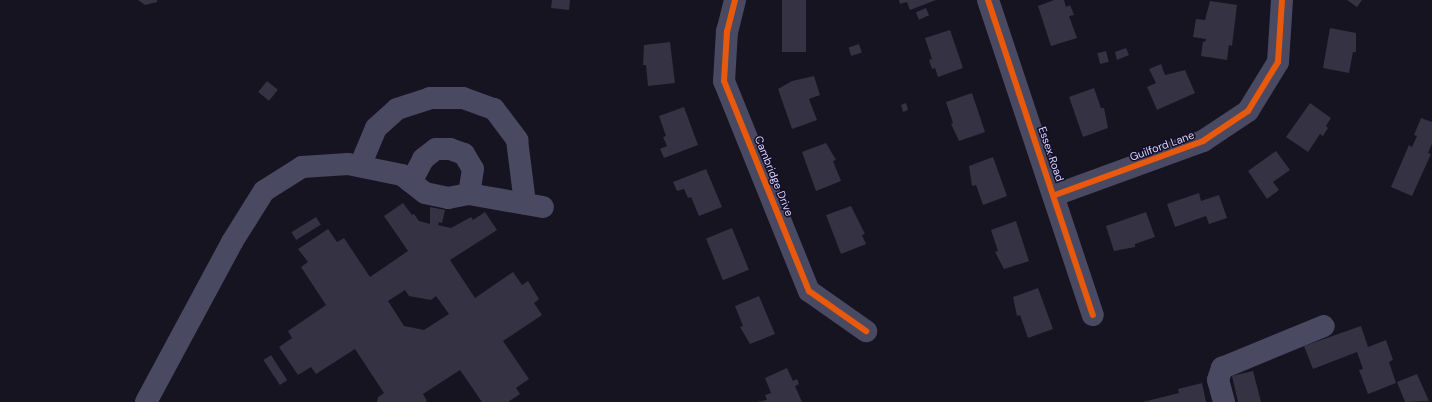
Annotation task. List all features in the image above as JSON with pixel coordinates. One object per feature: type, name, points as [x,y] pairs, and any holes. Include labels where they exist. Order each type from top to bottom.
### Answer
[{"type":"street","name":"Cambridge Drive","points":[[735,0],[727,31],[724,81],[809,291],[866,331]]},
{"type":"street","name":"Essex Road","points":[[988,0],[1055,195],[1093,315]]},
{"type":"street","name":"Guilford Lane","points":[[1055,195],[1203,142],[1248,111],[1278,62],[1282,0]]},
{"type":"street","points":[[146,402],[232,242],[264,191],[302,167],[348,164],[402,175],[426,193],[448,198],[469,194],[534,205],[517,140],[494,110],[464,98],[430,98],[397,108],[376,128],[360,166]]},
{"type":"street","points":[[411,182],[423,159],[436,149],[450,149],[464,154],[473,169],[469,194]]},
{"type":"street","points":[[1224,402],[1218,380],[1222,368],[1324,326]]},
{"type":"building","points":[[138,0],[157,0],[157,2],[145,5]]},
{"type":"building","points":[[552,0],[570,0],[569,10],[551,8]]},
{"type":"building","points":[[782,0],[806,0],[806,52],[782,52]]},
{"type":"building","points":[[899,0],[936,0],[910,10],[907,2],[900,4]]},
{"type":"building","points":[[1054,0],[1064,0],[1066,7],[1070,5],[1074,15],[1069,16],[1077,38],[1051,46],[1038,6]]},
{"type":"building","points":[[1347,0],[1362,0],[1357,7]]},
{"type":"building","points":[[1210,1],[1237,5],[1232,46],[1229,45],[1227,60],[1201,56],[1203,41],[1205,42],[1206,39],[1193,37],[1196,19],[1205,20]]},
{"type":"building","points":[[926,8],[929,15],[919,20],[916,12]]},
{"type":"building","points":[[1330,28],[1356,33],[1356,52],[1353,52],[1349,73],[1323,68]]},
{"type":"building","points":[[950,30],[963,68],[938,77],[935,68],[932,69],[929,60],[932,59],[925,38]]},
{"type":"building","points":[[670,42],[675,83],[648,86],[646,65],[643,65],[644,45]]},
{"type":"building","points":[[859,44],[862,53],[851,56],[849,47]]},
{"type":"building","points":[[1126,48],[1129,55],[1117,60],[1115,52]]},
{"type":"building","points":[[1106,51],[1109,62],[1100,64],[1097,53]]},
{"type":"building","points":[[1161,64],[1165,75],[1185,70],[1195,93],[1157,110],[1147,87],[1156,83],[1149,69]]},
{"type":"building","points":[[814,76],[820,95],[809,99],[817,120],[792,129],[778,89],[792,81]]},
{"type":"building","points":[[267,81],[278,90],[269,101],[258,92]]},
{"type":"building","points":[[1094,88],[1101,108],[1104,108],[1108,128],[1083,137],[1069,97]]},
{"type":"building","points":[[972,93],[985,132],[959,141],[951,124],[953,123],[946,102]]},
{"type":"building","points":[[906,103],[908,110],[903,112],[901,105]]},
{"type":"building","points":[[1310,103],[1331,118],[1326,126],[1328,128],[1323,136],[1320,134],[1308,152],[1286,137]]},
{"type":"building","points":[[684,107],[698,145],[664,158],[660,149],[667,146],[663,137],[666,136],[659,116]]},
{"type":"building","points":[[1421,118],[1432,122],[1432,144],[1428,153],[1431,154],[1412,196],[1391,187],[1409,145],[1412,147],[1417,136],[1414,135]]},
{"type":"building","points":[[826,143],[836,160],[833,161],[841,181],[816,191],[802,152]]},
{"type":"building","points":[[1276,151],[1290,170],[1273,182],[1279,190],[1267,199],[1248,171]]},
{"type":"building","points":[[993,157],[1007,196],[983,205],[976,185],[972,186],[969,166]]},
{"type":"building","points":[[706,169],[722,207],[699,216],[691,197],[688,198],[684,189],[677,191],[673,182]]},
{"type":"building","points":[[1199,193],[1201,201],[1219,195],[1227,218],[1209,224],[1206,216],[1175,227],[1167,204]]},
{"type":"building","points":[[403,203],[412,215],[414,214],[419,221],[430,224],[430,207],[445,210],[442,223],[439,222],[438,225],[451,228],[471,217],[473,220],[485,212],[497,230],[450,260],[475,298],[513,272],[522,285],[528,281],[539,299],[534,303],[542,315],[503,341],[529,379],[516,388],[520,394],[508,402],[482,402],[460,370],[423,394],[427,401],[425,402],[377,402],[378,397],[384,393],[355,349],[316,374],[311,367],[298,375],[279,347],[292,338],[288,331],[326,305],[301,267],[308,262],[298,249],[328,229],[337,242],[344,238],[370,277],[408,251],[384,216]],"holes":[[[405,290],[409,296],[431,300],[436,296],[449,314],[424,330],[404,326],[388,301]]]},
{"type":"building","points":[[851,206],[865,234],[862,235],[866,244],[841,254],[826,215]]},
{"type":"building","points":[[1146,212],[1155,237],[1135,244],[1135,247],[1114,251],[1106,226]]},
{"type":"building","points":[[316,217],[321,225],[296,240],[291,232]]},
{"type":"building","points":[[1016,221],[1029,261],[1004,269],[995,252],[998,251],[991,230]]},
{"type":"building","points":[[732,228],[749,270],[723,280],[706,238]]},
{"type":"building","points":[[1038,288],[1053,329],[1028,338],[1020,315],[1017,316],[1013,297]]},
{"type":"building","points":[[759,296],[775,334],[750,344],[740,327],[743,326],[735,306]]},
{"type":"building","points":[[1361,326],[1368,347],[1386,340],[1393,360],[1389,362],[1396,383],[1368,394],[1359,370],[1363,369],[1357,352],[1313,369],[1304,346]]},
{"type":"building","points":[[271,355],[287,380],[280,385],[263,360]]},
{"type":"building","points":[[787,368],[793,381],[797,379],[799,384],[795,386],[802,402],[756,402],[767,400],[765,395],[771,393],[765,378]]},
{"type":"building","points":[[1253,371],[1261,402],[1238,402],[1232,376]]},
{"type":"building","points":[[1417,374],[1429,401],[1405,402],[1397,382]]},
{"type":"building","points":[[1202,383],[1206,402],[1143,402],[1179,393],[1178,389]]},
{"type":"cycle path","points":[[735,0],[727,31],[724,81],[809,291],[866,331]]},
{"type":"cycle path","points":[[988,0],[1093,315]]},
{"type":"cycle path","points":[[1055,195],[1203,141],[1248,111],[1278,62],[1282,0]]}]
